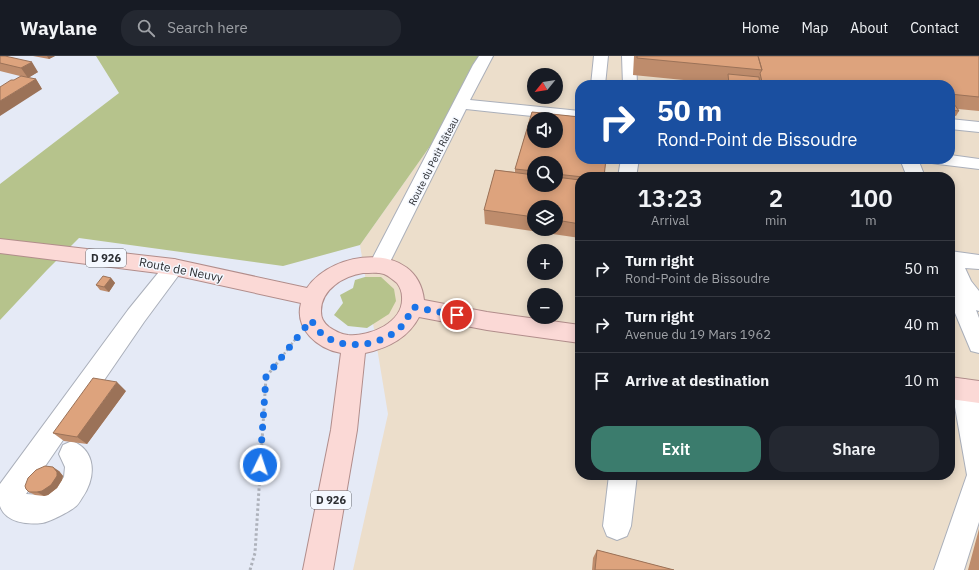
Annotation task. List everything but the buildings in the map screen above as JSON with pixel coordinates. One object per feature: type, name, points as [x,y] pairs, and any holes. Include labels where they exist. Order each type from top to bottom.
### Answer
[{"type":"main road","name":"Route de Neuvy","points":[[0,246],[174,267],[313,298]]},
{"type":"main road","points":[[363,265],[379,265],[392,269],[410,284],[413,295],[413,307],[407,318],[398,329],[370,343],[354,345],[340,343],[327,338],[317,330],[311,320],[310,309],[313,298],[320,285],[332,275],[347,268],[363,265]]},
{"type":"main road","points":[[413,307],[487,321],[575,333]]},
{"type":"main road","name":"D 926","points":[[318,570],[344,430],[354,345]]},
{"type":"street","name":"Route du Petit Râteau","points":[[379,265],[462,104],[480,65],[486,56]]},
{"type":"street","points":[[599,80],[602,56]]},
{"type":"street","points":[[629,56],[630,80]]},
{"type":"street","points":[[462,104],[575,115]]},
{"type":"street","points":[[955,125],[979,127]]},
{"type":"street","points":[[955,161],[979,164]]},
{"type":"street","points":[[955,264],[979,262]]},
{"type":"street","points":[[72,454],[79,465],[77,482],[66,497],[42,509],[18,508],[9,495],[136,316],[174,267]]},
{"type":"street","points":[[955,273],[970,297],[979,303]]},
{"type":"street","points":[[955,278],[979,344]]},
{"type":"street","points":[[964,390],[974,438],[979,473]]},
{"type":"street","points":[[949,570],[979,478]]},
{"type":"street","points":[[617,526],[622,480]]},
{"type":"path","points":[[250,570],[255,553],[266,377],[311,320]]},
{"type":"shaded area","points":[[494,56],[979,56],[979,570],[353,570],[388,414],[360,245]]},
{"type":"green space","points":[[96,56],[494,56],[360,245],[283,266],[79,238],[0,320],[0,184],[119,93]]},
{"type":"green space","points":[[365,277],[381,277],[394,289],[396,301],[389,314],[367,328],[348,326],[334,315],[343,303],[340,295],[353,288],[355,280]]},
{"type":"route","points":[[260,465],[266,377],[311,320],[317,330],[327,338],[340,343],[354,345],[370,343],[386,337],[398,329],[407,318],[413,307],[457,315]]}]
